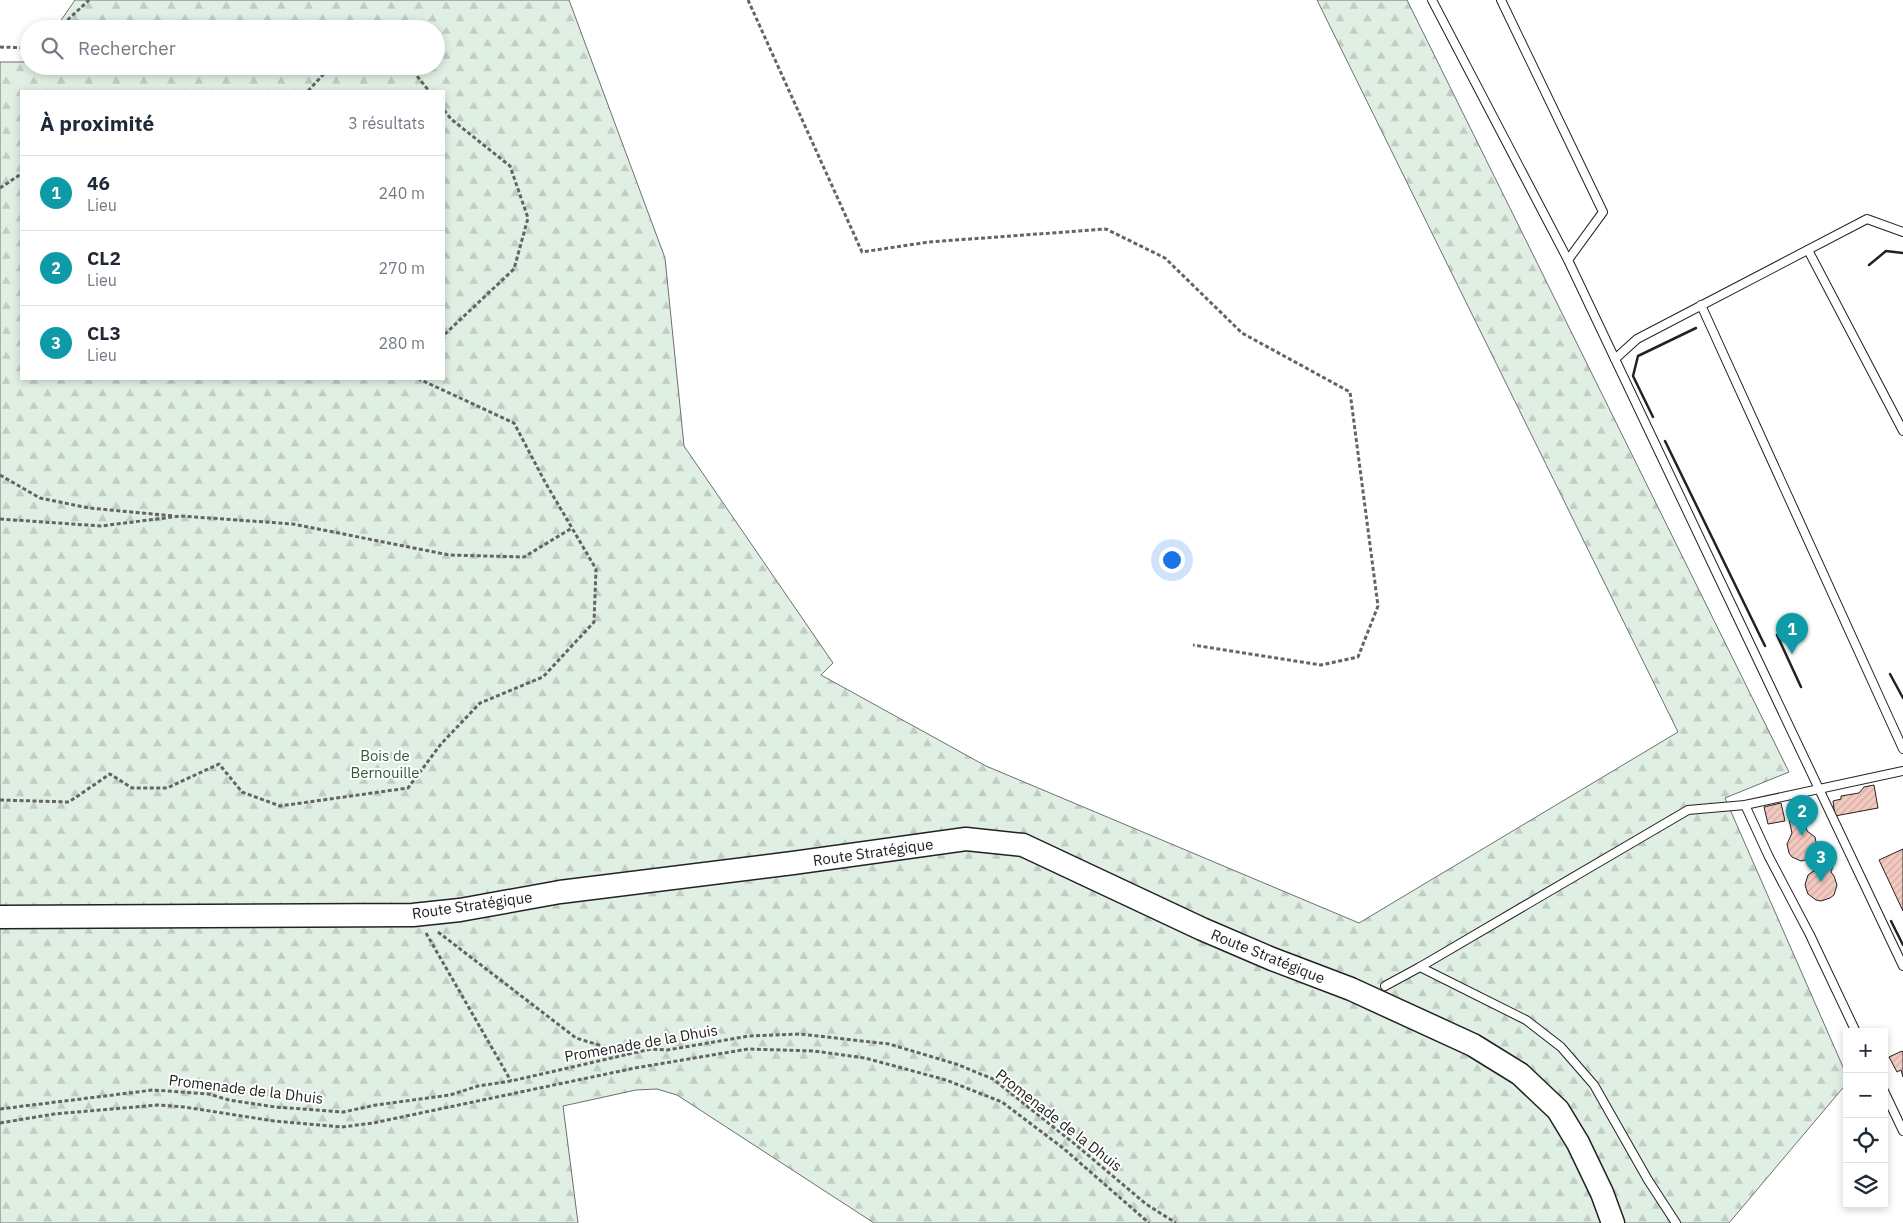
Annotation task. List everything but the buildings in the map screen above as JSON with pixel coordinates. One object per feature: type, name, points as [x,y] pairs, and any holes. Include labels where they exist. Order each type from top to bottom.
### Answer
[{"type":"street","name":"Route Stratégique","points":[[0,917],[415,915],[460,910],[560,892],[803,862],[966,839],[1023,845],[1202,930],[1351,989],[1473,1044],[1520,1074],[1558,1110],[1586,1160],[1602,1193],[1613,1223]]},
{"type":"lane","points":[[1432,0],[1568,260],[1903,966]]},
{"type":"lane","points":[[1501,0],[1603,212],[1568,260]]},
{"type":"lane","points":[[1615,358],[1637,339],[1867,219],[1903,232]]},
{"type":"lane","points":[[1808,250],[1903,431]]},
{"type":"lane","points":[[1701,305],[1903,749]]},
{"type":"lane","points":[[1385,986],[1420,968],[1688,810],[1746,805],[1903,772]]},
{"type":"lane","points":[[1746,805],[1769,857],[1810,935],[1854,1028]]},
{"type":"lane","points":[[1420,968],[1526,1020],[1561,1047],[1594,1085],[1648,1180],[1676,1223]]},
{"type":"lane","points":[[1888,1099],[1903,1131]]},
{"type":"path","points":[[68,20],[89,0]]},
{"type":"path","points":[[748,0],[862,252],[929,242],[1106,229],[1165,258],[1242,333],[1350,392],[1378,606],[1358,657],[1321,665],[1193,645]]},
{"type":"path","points":[[0,47],[20,48]]},
{"type":"path","points":[[309,90],[323,75]]},
{"type":"path","points":[[416,75],[428,90]]},
{"type":"path","points":[[445,111],[451,119],[510,166],[528,218],[514,269],[445,334]]},
{"type":"path","points":[[0,188],[20,175]]},
{"type":"path","points":[[0,800],[69,802],[110,774],[132,788],[167,788],[219,764],[242,792],[280,806],[408,788],[441,744],[480,703],[543,677],[594,622],[596,569],[545,482],[514,423],[428,381]]},
{"type":"path","points":[[0,475],[40,498],[89,508],[293,524],[449,555],[524,557],[572,528]]},
{"type":"path","points":[[0,520],[102,526],[181,516]]},
{"type":"path","points":[[415,915],[576,1038],[629,1054]]},
{"type":"path","points":[[415,915],[511,1081]]},
{"type":"path","name":"Promenade de la Dhuis","points":[[0,1109],[153,1090],[210,1094],[229,1100],[275,1107],[343,1112],[376,1105],[450,1096],[478,1086],[511,1081],[651,1049],[667,1050],[749,1036],[800,1034],[889,1044],[956,1064],[993,1079],[1146,1204],[1176,1223]]},
{"type":"path","name":"Promenade de la Dhuis","points":[[0,1123],[54,1114],[158,1105],[184,1107],[274,1121],[342,1127],[373,1123],[635,1068],[748,1049],[814,1051],[864,1058],[946,1080],[1002,1102],[1063,1148],[1149,1223]]},
{"type":"green space","name":"Bois de Bernouille","points":[[75,0],[569,0],[665,258],[684,446],[833,663],[821,675],[986,766],[1359,923],[1678,732],[1317,0],[1407,0],[1789,772],[1725,798],[1843,1067],[1843,1088],[1729,1223],[874,1223],[677,1095],[657,1089],[636,1090],[563,1106],[578,1223],[0,1223],[0,62],[20,62],[20,75],[445,75],[445,20],[61,20]]},
{"type":"wall","points":[[1869,265],[1886,251],[1903,253]]},
{"type":"wall","points":[[1653,417],[1633,376],[1638,356],[1696,328]]},
{"type":"wall","points":[[1665,441],[1765,646]]},
{"type":"wall","points":[[1777,635],[1801,687]]},
{"type":"wall","points":[[1890,674],[1903,698]]},
{"type":"wall","points":[[1891,921],[1903,945]]},
{"type":"place","name":"46","points":[[1792,654]]},
{"type":"place","name":"CL2","points":[[1802,836]]},
{"type":"place","name":"CL3","points":[[1821,882]]}]
